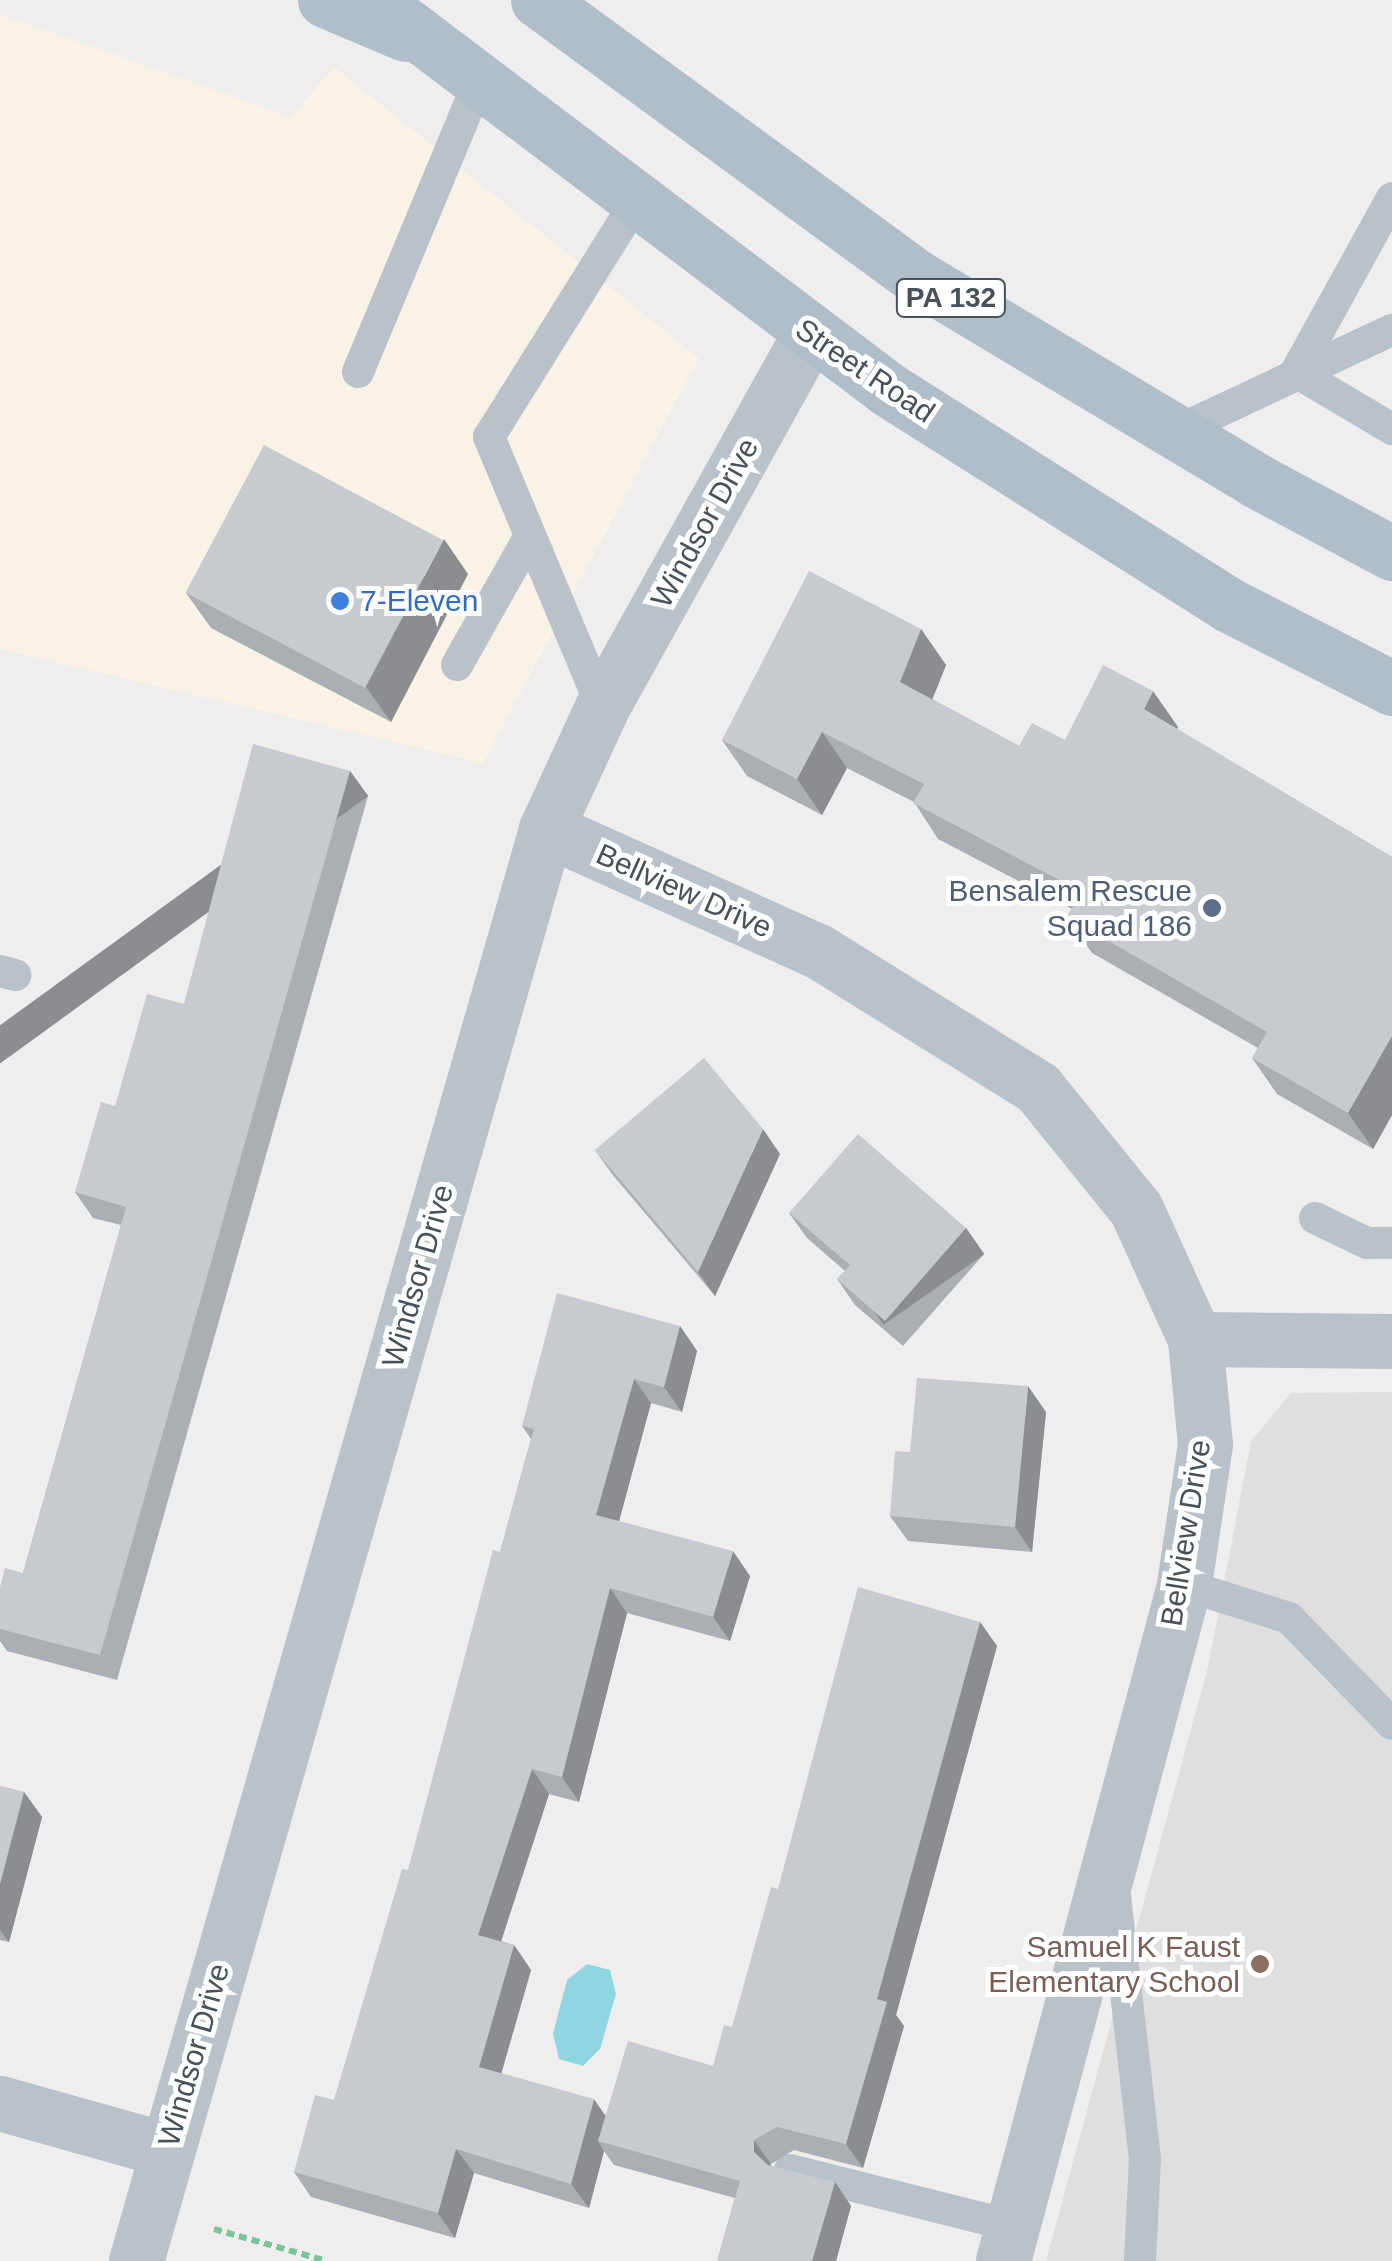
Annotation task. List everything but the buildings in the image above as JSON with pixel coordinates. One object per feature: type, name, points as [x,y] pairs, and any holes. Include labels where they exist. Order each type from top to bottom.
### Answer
[{"type":"main road","points":[[325,0],[434,47]]},
{"type":"main road","name":"Street Road","points":[[374,0],[809,335],[1139,550],[1392,688]]},
{"type":"main road","name":"PA 132","points":[[538,0],[656,92],[914,276],[1175,432],[1392,553]]},
{"type":"street","name":"Windsor Drive","points":[[136,2261],[546,829],[602,707],[809,335]]},
{"type":"street","name":"Bellview Drive","points":[[546,829],[818,951],[1038,1088],[1136,1209],[1195,1340],[1204,1444],[1184,1585],[1008,2244]]},
{"type":"street","points":[[1195,1340],[1392,1341]]},
{"type":"street","points":[[0,2103],[167,2150]]},
{"type":"lane","points":[[358,372],[479,82]]},
{"type":"lane","points":[[1296,372],[1392,198]]},
{"type":"lane","points":[[602,707],[489,437],[636,202]]},
{"type":"lane","points":[[1175,432],[1392,330]]},
{"type":"lane","points":[[1296,372],[1392,429]]},
{"type":"lane","points":[[457,665],[530,536]]},
{"type":"lane","points":[[1315,1218],[1367,1243],[1392,1243]]},
{"type":"lane","points":[[1184,1585],[1289,1618],[1392,1724]]},
{"type":"lane","points":[[1112,1864],[1145,2158],[1140,2261]]},
{"type":"lane","points":[[790,2170],[1008,2244]]},
{"type":"shaded area","points":[[0,14],[291,117],[334,67],[699,358],[483,763],[0,649]]},
{"type":"shaded area","name":"Samuel K Faust Elementary School","points":[[1392,1392],[1392,2261],[1046,2261],[1208,1667],[1251,1441],[1291,1393]]},
{"type":"water","points":[[587,1964],[610,1970],[616,1994],[600,2049],[583,2066],[559,2059],[553,2034],[567,1980]]},
{"type":"place","name":"7-Eleven","points":[[340,601]]},
{"type":"place","name":"Bensalem Rescue Squad 186","points":[[1212,908]]},
{"type":"place","name":"Samuel K Faust Elementary School","points":[[1260,1964]]}]
